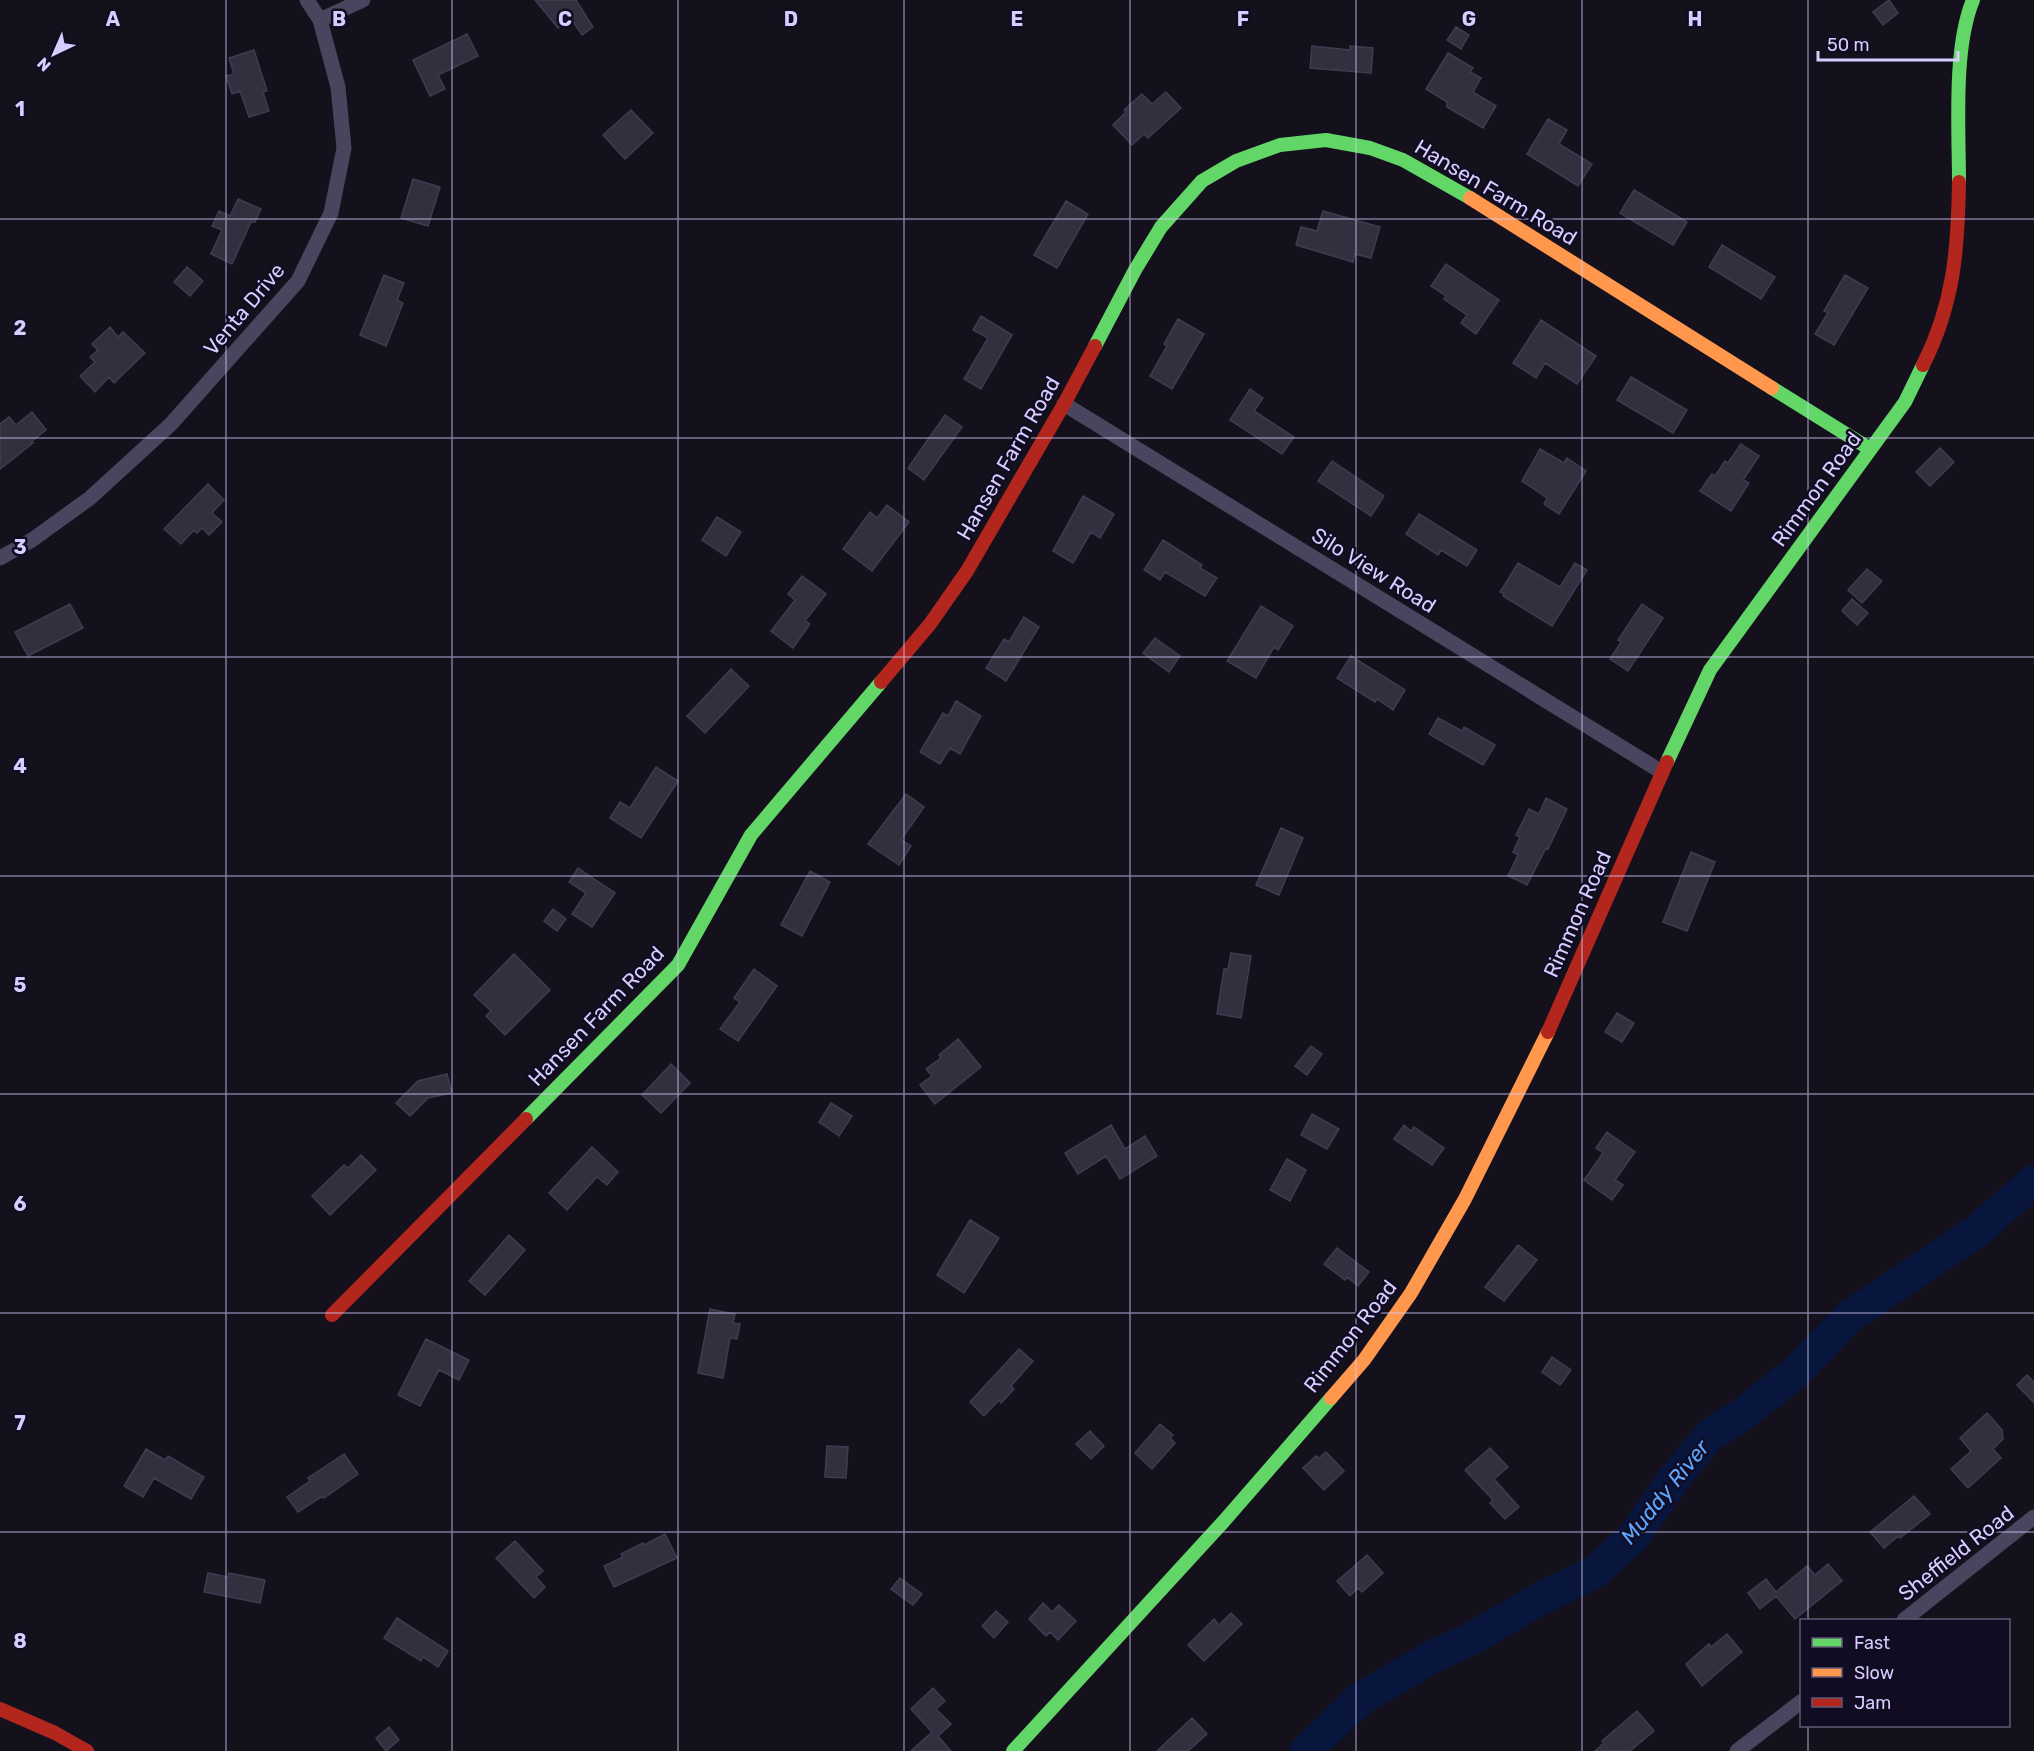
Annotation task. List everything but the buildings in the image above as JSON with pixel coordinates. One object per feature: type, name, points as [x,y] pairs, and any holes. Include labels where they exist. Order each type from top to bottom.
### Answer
[{"type":"street","name":"Venta Drive","points":[[0,558],[32,540],[90,498],[171,423],[298,281],[331,213],[344,148],[338,87],[320,20],[308,0]]},
{"type":"street","points":[[320,20],[363,0]]},
{"type":"street","name":"Rimmon Road","points":[[1013,1751],[1224,1521],[1364,1360],[1411,1293],[1465,1199],[1537,1058],[1662,772],[1710,670],[1905,402],[1928,356],[1949,299],[1958,240],[1960,61],[1968,12],[1973,0]]},
{"type":"street","name":"Hansen Farm Road","points":[[332,1315],[678,964],[751,835],[930,624],[967,571],[1064,404],[1135,270],[1161,227],[1202,181],[1236,161],[1280,145],[1326,140],[1370,148],[1403,160],[1446,183],[1870,449]]},
{"type":"street","name":"Silo View Road","points":[[1064,404],[1662,772]]},
{"type":"street","name":"Sheffield Road","points":[[1905,1619],[2034,1518]]},
{"type":"street","points":[[1737,1751],[1800,1703]]},
{"type":"street","points":[[0,1709],[55,1733],[87,1751]]},
{"type":"waterway","name":"Muddy River","points":[[1306,1751],[1360,1699],[1432,1657],[1471,1639],[1536,1601],[1595,1572],[1634,1536],[1675,1477],[1710,1435],[1743,1414],[1795,1373],[1850,1316],[1977,1231],[2034,1181]]},
{"type":"traffic: fast","points":[[1959,182],[1958,89],[1962,41],[1973,0]]},
{"type":"traffic: fast","points":[[1095,346],[1135,270],[1161,227],[1202,181],[1236,161],[1280,145],[1326,140],[1370,148],[1403,160],[1470,198]]},
{"type":"traffic: fast","points":[[1667,762],[1710,670],[1905,402],[1923,365]]},
{"type":"traffic: fast","points":[[1772,388],[1870,449]]},
{"type":"traffic: fast","points":[[526,1119],[678,965],[751,835],[881,682]]},
{"type":"traffic: fast","points":[[1013,1751],[1224,1521],[1331,1398]]},
{"type":"traffic: slow","points":[[1470,198],[1772,388]]},
{"type":"traffic: slow","points":[[1331,1398],[1364,1360],[1411,1293],[1465,1199],[1548,1032]]},
{"type":"traffic: jam","points":[[1923,365],[1942,320],[1948,298],[1955,253],[1959,182]]},
{"type":"traffic: jam","points":[[881,682],[930,624],[967,571],[1095,346]]},
{"type":"traffic: jam","points":[[1548,1032],[1667,762]]},
{"type":"traffic: jam","points":[[332,1315],[526,1119]]},
{"type":"traffic: jam","points":[[0,1709],[55,1733],[87,1751]]}]
